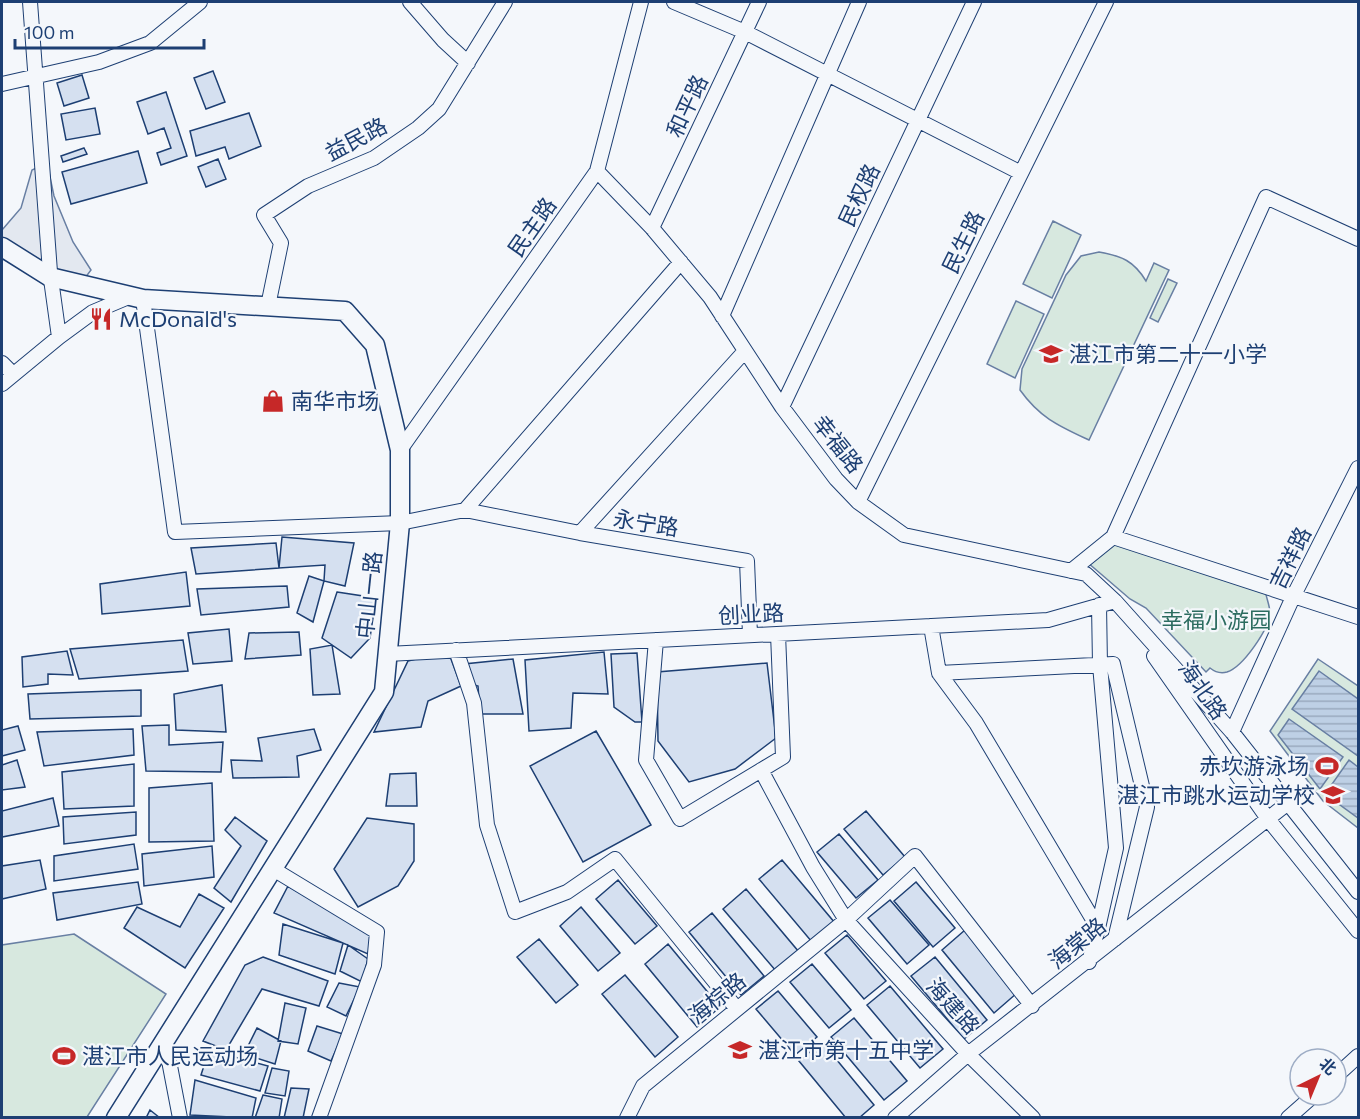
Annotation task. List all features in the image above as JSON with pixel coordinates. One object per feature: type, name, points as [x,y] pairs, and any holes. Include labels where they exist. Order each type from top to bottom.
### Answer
[{"type":"main road","name":"中山一路","points":[[2,247],[50,277],[137,298],[345,311],[375,345],[400,450],[400,523],[384,692],[116,1118]]},
{"type":"street","points":[[30,2],[50,277],[59,337]]},
{"type":"street","points":[[2,84],[99,62],[150,44],[201,2]]},
{"type":"street","points":[[410,2],[443,40],[468,63]]},
{"type":"street","name":"益民路","points":[[268,306],[281,243],[264,215],[308,186],[374,158],[418,128],[439,109],[505,2]]},
{"type":"street","name":"民主路","points":[[400,450],[597,171],[641,2]]},
{"type":"street","points":[[674,2],[745,32],[1021,173]]},
{"type":"street","name":"和平路","points":[[652,228],[759,2]]},
{"type":"street","points":[[722,316],[859,2]]},
{"type":"street","name":"民权路","points":[[782,407],[974,2]]},
{"type":"street","name":"民生路","points":[[858,502],[1106,2]]},
{"type":"street","name":"幸福路","points":[[597,171],[681,262],[722,316],[782,407],[836,479],[858,502],[904,535],[1086,574],[1115,601]]},
{"type":"street","points":[[1071,571],[1113,537],[1266,196],[1359,238]]},
{"type":"street","points":[[2,384],[93,312],[137,298],[175,532],[400,523],[465,510],[681,262]]},
{"type":"street","points":[[579,533],[745,351]]},
{"type":"street","points":[[2,363],[13,374]]},
{"type":"street","name":"吉祥路","points":[[1232,732],[1293,597],[1359,468]]},
{"type":"street","name":"永宁路","points":[[465,510],[579,533],[747,561],[750,635]]},
{"type":"street","points":[[1113,537],[1359,617]]},
{"type":"street","name":"创业路","points":[[387,654],[1048,620],[1115,601]]},
{"type":"street","name":"海北路","points":[[1115,601],[1232,732],[1359,892]]},
{"type":"street","name":"海北路","points":[[1115,601],[1268,819],[1359,931]]},
{"type":"street","points":[[1089,962],[1116,848],[1100,665],[1099,605]]},
{"type":"street","points":[[931,626],[939,673],[976,723],[1098,928]]},
{"type":"street","points":[[656,640],[646,760],[680,819],[783,757],[778,634]]},
{"type":"street","points":[[456,650],[474,703],[487,825],[515,912],[567,892],[615,859],[737,1009]]},
{"type":"street","points":[[939,673],[1113,664],[1147,807],[1114,939]]},
{"type":"street","name":"海建路","points":[[761,770],[813,867],[846,920],[968,1054],[1033,1118]]},
{"type":"street","name":"海棠路","points":[[895,1118],[968,1054],[1089,962],[1114,939],[1288,803]]},
{"type":"street","name":"海棕路","points":[[627,1118],[643,1086],[846,920],[915,856],[1032,1006]]},
{"type":"street","points":[[273,869],[377,932],[374,965],[319,1118]]},
{"type":"street","points":[[165,1040],[180,1118]]},
{"type":"street","points":[[1288,1118],[1300,1107]]},
{"type":"green space","points":[[1053,221],[1081,235],[1052,298],[1023,284]]},
{"type":"green space","points":[[1099,252],[1127,260],[1146,281],[1154,263],[1169,270],[1089,440],[1043,414],[1027,400],[1020,390],[1022,369],[1066,275],[1081,256]]},
{"type":"green space","points":[[1168,279],[1177,283],[1158,322],[1150,318]]},
{"type":"green space","points":[[1016,301],[1044,314],[1015,378],[987,364]]},
{"type":"green space","name":"幸福小游园","points":[[1113,539],[1265,590],[1270,610],[1269,620],[1260,637],[1240,663],[1227,672],[1222,673],[1210,668],[1206,672],[1146,608],[1130,599],[1087,562]]},
{"type":"green space","name":"赤坎游泳场","points":[[1318,659],[1358,686],[1358,828],[1323,801],[1270,731]]},
{"type":"green space","name":"湛江市人民运动场","points":[[74,934],[166,994],[87,1117],[2,1117],[2,945]]},
{"type":"shaded area","points":[[47,163],[54,196],[73,242],[91,270],[82,282],[42,270],[2,242],[2,230],[21,208],[32,170]]},
{"type":"water","points":[[1319,671],[1358,699],[1358,756],[1292,709]]},
{"type":"water","points":[[1289,719],[1343,757],[1320,789],[1278,735]]},
{"type":"water","points":[[1349,760],[1358,767],[1358,818],[1325,794]]},
{"type":"building","points":[[213,71],[225,102],[206,109],[194,78]]},
{"type":"building","points":[[82,75],[89,98],[64,106],[57,83]]},
{"type":"building","points":[[166,92],[187,156],[161,165],[157,153],[171,148],[164,128],[148,134],[137,102]]},
{"type":"building","points":[[95,108],[100,134],[66,140],[61,114]]},
{"type":"building","points":[[249,113],[261,146],[229,159],[225,147],[196,156],[190,131]]},
{"type":"building","points":[[84,148],[87,154],[63,162],[61,156]]},
{"type":"building","points":[[138,151],[147,183],[71,204],[62,172]]},
{"type":"building","points":[[218,159],[226,179],[206,187],[198,167]]},
{"type":"building","points":[[282,537],[354,543],[345,586],[324,581],[325,565],[279,568]]},
{"type":"building","points":[[276,543],[279,568],[196,574],[191,548]]},
{"type":"building","points":[[186,572],[190,606],[102,614],[100,584]]},
{"type":"building","points":[[309,576],[324,581],[313,622],[297,613]]},
{"type":"building","points":[[287,586],[289,607],[201,615],[197,589]]},
{"type":"building","points":[[337,592],[376,598],[370,638],[351,658],[322,638]]},
{"type":"building","points":[[229,629],[232,661],[193,664],[188,633]]},
{"type":"building","points":[[299,632],[301,655],[245,659],[249,633]]},
{"type":"building","points":[[183,640],[188,671],[79,679],[70,649]]},
{"type":"building","points":[[332,645],[340,694],[313,695],[310,649]]},
{"type":"building","points":[[67,651],[73,675],[48,674],[48,684],[23,687],[22,657]]},
{"type":"building","points":[[448,651],[461,686],[428,701],[421,727],[374,732],[408,661]]},
{"type":"building","points":[[604,652],[608,694],[573,693],[571,728],[529,731],[525,660]]},
{"type":"building","points":[[637,653],[642,722],[635,722],[614,707],[611,654]]},
{"type":"building","points":[[513,659],[523,714],[480,714],[478,686],[468,683],[464,664]]},
{"type":"building","points":[[767,663],[776,738],[735,769],[689,782],[658,741],[657,672]]},
{"type":"building","points":[[222,685],[226,732],[176,730],[174,694]]},
{"type":"building","points":[[141,690],[141,716],[30,719],[28,694]]},
{"type":"building","points":[[169,725],[169,745],[223,742],[221,772],[146,771],[142,726]]},
{"type":"building","points":[[18,726],[25,750],[2,756],[2,730]]},
{"type":"building","points":[[133,729],[134,755],[44,766],[37,732]]},
{"type":"building","points":[[314,729],[321,750],[297,756],[299,777],[233,778],[231,760],[262,761],[258,738]]},
{"type":"building","points":[[596,731],[651,825],[583,862],[530,766]]},
{"type":"building","points":[[17,760],[25,787],[2,790],[2,765]]},
{"type":"building","points":[[134,764],[134,806],[64,809],[62,772]]},
{"type":"building","points":[[416,773],[417,806],[386,806],[390,774]]},
{"type":"building","points":[[212,783],[214,841],[149,842],[149,788]]},
{"type":"building","points":[[53,798],[59,826],[2,837],[2,811]]},
{"type":"building","points":[[866,811],[905,857],[883,875],[844,829]]},
{"type":"building","points":[[136,812],[136,835],[64,844],[63,817]]},
{"type":"building","points":[[235,817],[267,841],[231,902],[214,888],[241,846],[225,830]]},
{"type":"building","points":[[367,818],[414,824],[414,861],[398,886],[358,907],[334,869]]},
{"type":"building","points":[[839,834],[878,880],[856,898],[817,852]]},
{"type":"building","points":[[134,844],[138,869],[54,881],[54,856]]},
{"type":"building","points":[[212,846],[214,877],[144,886],[142,854]]},
{"type":"building","points":[[40,860],[46,889],[2,899],[2,866]]},
{"type":"building","points":[[782,860],[835,923],[812,942],[759,879]]},
{"type":"building","points":[[618,880],[657,926],[635,944],[596,899]]},
{"type":"building","points":[[138,882],[142,904],[57,920],[53,893]]},
{"type":"building","points":[[916,882],[955,928],[933,947],[894,901]]},
{"type":"building","points":[[288,886],[372,935],[368,954],[274,913]]},
{"type":"building","points":[[746,889],[799,952],[776,971],[723,909]]},
{"type":"building","points":[[199,894],[224,908],[185,968],[124,928],[137,907],[180,927]]},
{"type":"building","points":[[890,900],[929,945],[907,964],[868,918]]},
{"type":"building","points":[[581,907],[620,953],[598,971],[560,926]]},
{"type":"building","points":[[712,913],[764,976],[741,995],[689,932]]},
{"type":"building","points":[[283,924],[343,943],[335,974],[279,955]]},
{"type":"building","points":[[965,930],[1017,993],[994,1013],[942,950]]},
{"type":"building","points":[[847,935],[886,981],[864,999],[825,953]]},
{"type":"building","points":[[539,939],[578,985],[556,1003],[517,957]]},
{"type":"building","points":[[668,944],[720,1007],[697,1027],[645,964]]},
{"type":"building","points":[[348,945],[368,959],[362,982],[340,971]]},
{"type":"building","points":[[263,957],[328,981],[319,1006],[262,989],[226,1050],[203,1041],[245,965]]},
{"type":"building","points":[[935,957],[987,1020],[964,1039],[911,976]]},
{"type":"building","points":[[812,964],[851,1010],[829,1028],[790,982]]},
{"type":"building","points":[[625,975],[678,1037],[655,1057],[602,994]]},
{"type":"building","points":[[339,983],[360,987],[346,1016],[327,1007]]},
{"type":"building","points":[[890,986],[943,1049],[920,1068],[867,1005]]},
{"type":"building","points":[[778,991],[817,1037],[795,1055],[756,1009]]},
{"type":"building","points":[[285,1003],[306,1008],[298,1044],[278,1041]]},
{"type":"building","points":[[854,1018],[907,1081],[884,1100],[831,1037]]},
{"type":"building","points":[[317,1026],[343,1034],[331,1061],[308,1051]]},
{"type":"building","points":[[257,1028],[281,1041],[275,1064],[244,1054]]},
{"type":"building","points":[[822,1042],[874,1105],[859,1118],[846,1118],[799,1061]]},
{"type":"building","points":[[209,1050],[268,1066],[260,1091],[201,1075]]},
{"type":"building","points":[[272,1068],[289,1071],[285,1096],[265,1093]]},
{"type":"building","points":[[195,1080],[256,1098],[252,1118],[190,1115]]},
{"type":"building","points":[[291,1088],[309,1089],[303,1118],[284,1118]]},
{"type":"building","points":[[263,1095],[282,1099],[279,1118],[255,1118]]},
{"type":"building","points":[[150,1110],[160,1118],[146,1118]]},
{"type":"place","name":"McDonald's","points":[[101,319]]},
{"type":"place","name":"湛江市第二十一小学","points":[[1051,354]]},
{"type":"place","name":"南华市场","points":[[273,401]]},
{"type":"place","name":"赤坎游泳场","points":[[1327,766]]},
{"type":"place","name":"湛江市跳水运动学校","points":[[1333,795]]},
{"type":"place","name":"湛江市第十五中学","points":[[740,1050]]},
{"type":"place","name":"湛江市人民运动场","points":[[64,1056]]}]
